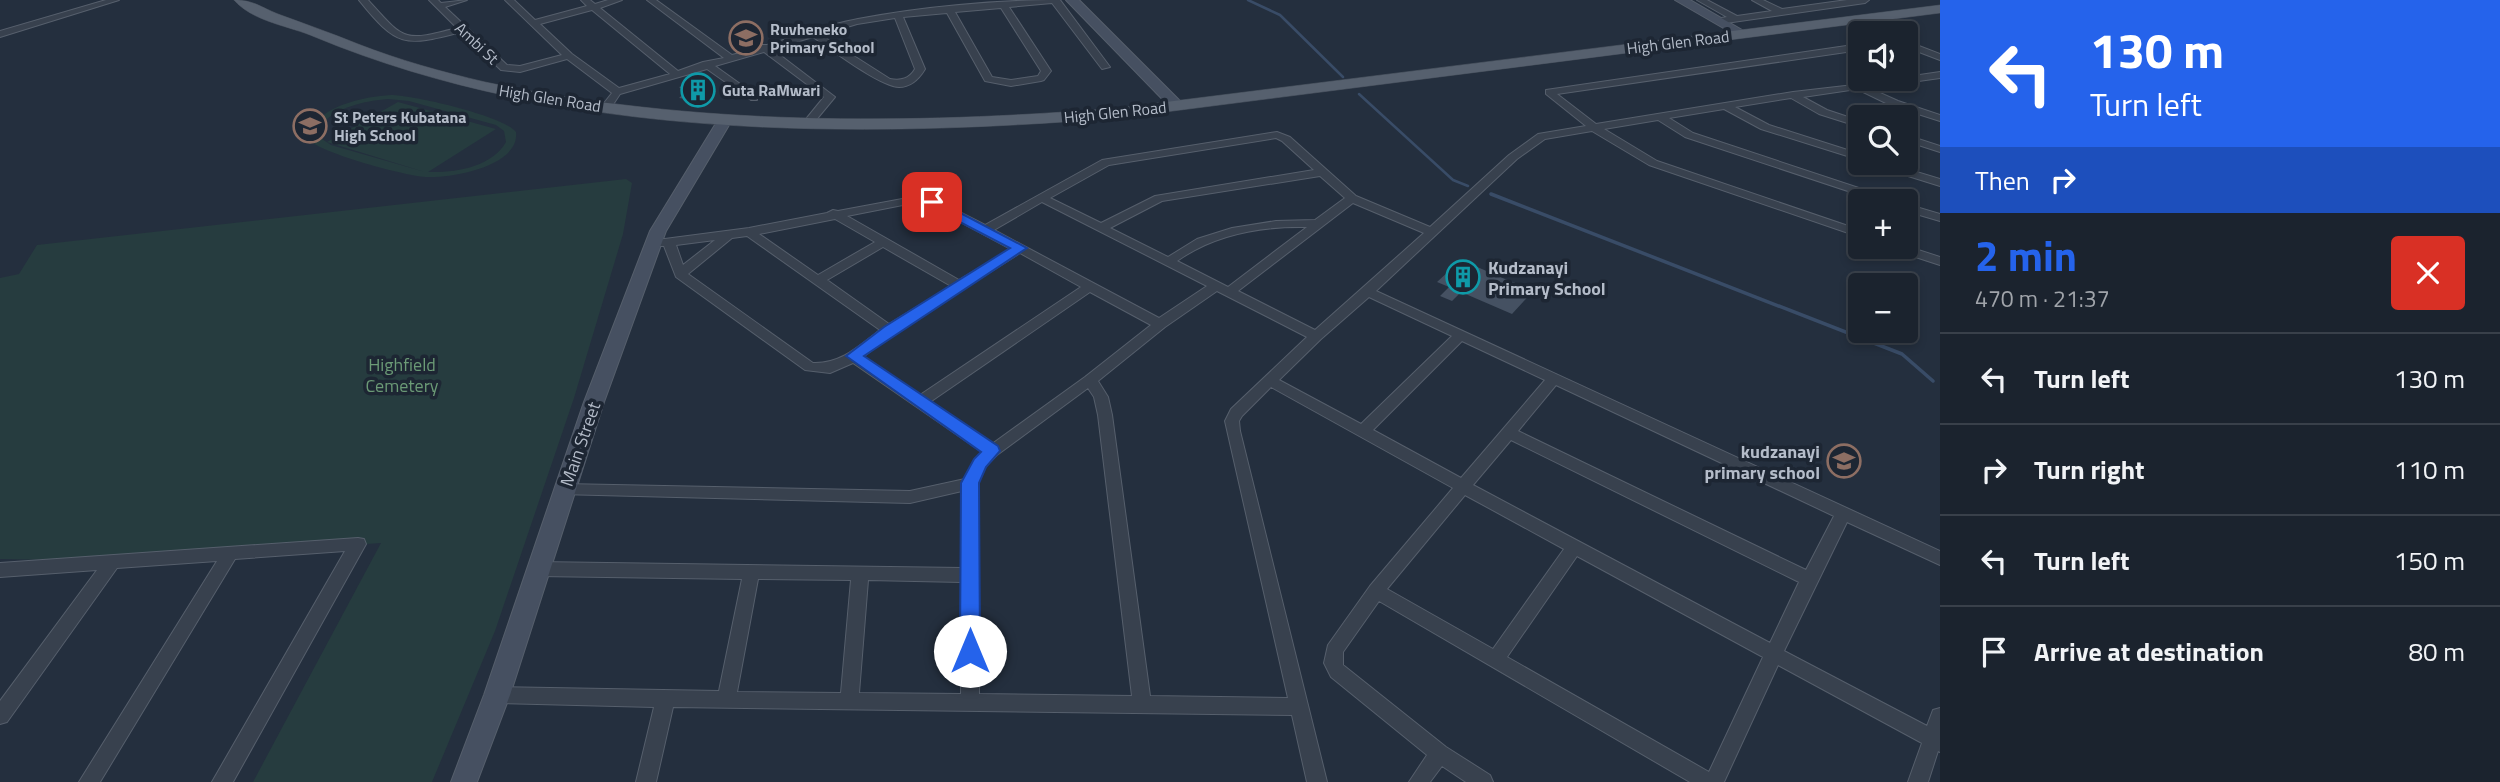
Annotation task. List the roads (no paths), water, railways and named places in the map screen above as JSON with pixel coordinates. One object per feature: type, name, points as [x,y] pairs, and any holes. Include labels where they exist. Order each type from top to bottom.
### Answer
[{"type":"main road","name":"High Glen Road","points":[[241,0],[264,13],[351,48],[432,75],[548,99],[725,120],[886,126],[1080,117],[1940,9]]},
{"type":"main road","name":"High Glen Road","points":[[260,0],[297,25]]},
{"type":"street","points":[[2,32],[115,0]]},
{"type":"street","points":[[363,0],[399,39],[417,41],[462,29]]},
{"type":"street","points":[[436,3],[463,0]]},
{"type":"street","points":[[509,0],[536,22],[569,56],[617,92]]},
{"type":"street","points":[[536,22],[589,3],[618,0]]},
{"type":"street","points":[[651,0],[729,57]]},
{"type":"street","points":[[932,0],[937,11]]},
{"type":"street","points":[[606,107],[617,92],[812,33],[898,15],[1055,0],[1105,67]]},
{"type":"street","points":[[1072,0],[1177,106]]},
{"type":"street","points":[[1681,0],[1743,34]]},
{"type":"street","points":[[1701,0],[1735,18]]},
{"type":"street","points":[[1756,0],[1779,12]]},
{"type":"street","points":[[1811,0],[1822,6]]},
{"type":"street","points":[[1718,21],[1865,0]]},
{"type":"street","points":[[1855,1],[1884,16]]},
{"type":"street","name":"Ambi St","points":[[436,3],[504,68],[520,69],[569,56]]},
{"type":"street","points":[[589,3],[675,74]]},
{"type":"street","points":[[950,10],[988,79],[1001,84],[1041,78],[1046,71],[1003,5]]},
{"type":"street","points":[[812,33],[887,81],[900,84],[915,78],[920,69],[898,15]]},
{"type":"street","points":[[763,47],[830,97],[807,124]]},
{"type":"street","points":[[1848,49],[1549,92],[1595,128],[1653,163],[1848,230]]},
{"type":"street","points":[[1918,49],[1940,57]]},
{"type":"street","points":[[706,64],[754,98]]},
{"type":"street","points":[[1918,79],[1940,75]]},
{"type":"street","points":[[1923,78],[1940,87]]},
{"type":"street","points":[[1317,782],[1232,421],[1236,413],[1316,336],[1533,141],[1555,133],[1848,87]]},
{"type":"street","points":[[1869,91],[1894,103],[1940,118]]},
{"type":"street","points":[[1793,95],[1823,112],[1848,120]]},
{"type":"street","points":[[1725,106],[1765,127],[1848,153]]},
{"type":"street","points":[[1660,117],[1689,135],[1852,189]]},
{"type":"street","name":"Main Street","points":[[464,782],[497,695],[564,490],[661,243],[658,231],[725,120]]},
{"type":"street","points":[[985,230],[1044,200],[1106,162],[1276,135],[1284,137],[1352,198],[1431,232]]},
{"type":"street","points":[[1918,142],[1940,149]]},
{"type":"street","points":[[1101,228],[1159,198],[1322,172]]},
{"type":"street","points":[[1915,175],[1940,183]]},
{"type":"street","points":[[1229,292],[1352,198]]},
{"type":"street","points":[[1020,248],[889,330],[854,356],[830,368],[810,367],[680,274],[661,243],[749,232],[833,214],[913,200],[925,201],[1020,248],[1160,324]]},
{"type":"street","points":[[1044,200],[1316,336]]},
{"type":"street","points":[[1918,211],[1940,218]]},
{"type":"street","points":[[833,214],[960,286]]},
{"type":"street","points":[[1168,262],[1198,243],[1224,234],[1291,223],[1317,224]]},
{"type":"street","points":[[749,232],[889,330]]},
{"type":"street","points":[[680,274],[729,234]]},
{"type":"street","points":[[818,279],[883,242]]},
{"type":"street","points":[[1918,254],[1940,261]]},
{"type":"street","points":[[922,401],[1090,286]]},
{"type":"street","points":[[970,702],[970,483],[980,463],[992,451],[1090,380],[1160,324],[1216,286]]},
{"type":"street","points":[[1368,292],[1940,558]]},
{"type":"street","points":[[1364,430],[1461,335]]},
{"type":"street","points":[[854,356],[992,451]]},
{"type":"street","points":[[1483,782],[1439,753],[1337,671],[1333,663],[1334,650],[1376,591],[1553,379]]},
{"type":"street","points":[[1090,380],[1101,397],[1105,415],[1142,703]]},
{"type":"street","points":[[1269,380],[1936,741]]},
{"type":"street","points":[[1510,433],[1809,579]]},
{"type":"street","points":[[564,490],[910,497],[970,483]]},
{"type":"street","points":[[1714,782],[1809,579],[1843,514]]},
{"type":"street","points":[[0,570],[358,544],[222,782]]},
{"type":"street","points":[[1495,660],[1574,547]]},
{"type":"street","points":[[89,782],[230,554]]},
{"type":"street","points":[[0,716],[112,562]]},
{"type":"street","points":[[538,569],[970,575]]},
{"type":"street","points":[[726,701],[751,573]]},
{"type":"street","points":[[849,702],[860,575]]},
{"type":"street","points":[[1376,591],[1708,782]]},
{"type":"street","points":[[497,695],[726,701],[1142,703],[1298,707]]},
{"type":"street","points":[[646,782],[665,700]]},
{"type":"street","points":[[1918,782],[1936,741],[1940,716]]},
{"type":"street","points":[[1419,782],[1439,753]]},
{"type":"waterway","points":[[1248,0],[1280,15],[1343,77]]},
{"type":"waterway","points":[[1359,94],[1453,180],[1468,186]]},
{"type":"waterway","points":[[1491,194],[1902,354],[1933,381]]},
{"type":"place","name":"Ruvheneko Primary School","points":[[746,38]]},
{"type":"place","name":"Guta RaMwari","points":[[698,90]]},
{"type":"place","name":"St Peters Kubatana High School","points":[[310,126]]},
{"type":"place","name":"Kudzanayi Primary School","points":[[1463,277]]},
{"type":"place","name":"kudzanayi primary school","points":[[1844,461]]},
{"type":"park label","name":"Highfield Cemetery","points":[[402,374]]}]
